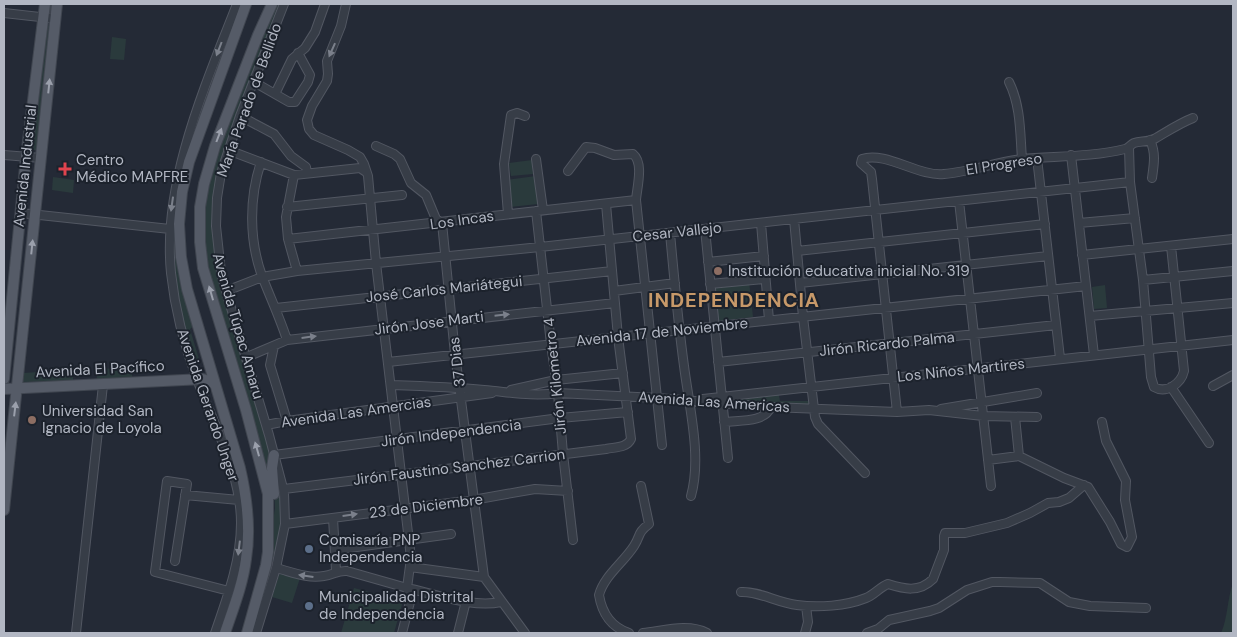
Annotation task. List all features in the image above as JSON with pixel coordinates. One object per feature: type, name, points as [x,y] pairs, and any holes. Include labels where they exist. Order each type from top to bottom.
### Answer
[{"type":"main road","name":"Avenida Industrial","points":[[4,378],[26,157],[45,4]]},
{"type":"main road","name":"Avenida Industrial","points":[[4,510],[7,447],[17,388],[57,4]]},
{"type":"main road","points":[[227,631],[244,568],[248,537],[247,497],[183,273],[179,240],[179,212],[184,178],[189,162],[246,4]]},
{"type":"main road","points":[[258,35],[268,4]]},
{"type":"main road","name":"Avenida Túpac Amaru","points":[[247,633],[265,591],[269,504],[264,472],[203,268],[200,207],[208,168],[258,35],[272,4]]},
{"type":"main road","points":[[15,266],[29,268]]},
{"type":"main road","points":[[7,349],[21,350]]},
{"type":"main road","points":[[199,380],[209,377],[211,371]]},
{"type":"main road","name":"Avenida El Pacífico","points":[[4,389],[199,380],[208,380],[215,384]]},
{"type":"main road","points":[[268,552],[274,508],[272,468],[274,455]]},
{"type":"main road","points":[[240,512],[248,537]]},
{"type":"street","name":"Avenida Gerardo Unger","points":[[215,633],[238,558],[239,500],[230,466],[199,380],[185,348],[171,272],[170,229],[174,190],[185,151],[211,71],[237,4]]},
{"type":"street","name":"María Parado de Bellido","points":[[256,633],[265,591],[276,568],[285,524],[284,489],[221,272],[216,217],[218,186],[228,150],[284,4]]},
{"type":"street","points":[[275,94],[290,62],[305,48],[316,32],[325,4]]},
{"type":"street","points":[[346,4],[341,26],[327,61],[327,81],[312,106],[307,120],[309,129],[314,135],[348,150],[360,158],[366,172],[410,540],[410,602],[402,633]]},
{"type":"street","points":[[4,13],[56,19]]},
{"type":"street","points":[[254,82],[289,102],[296,102],[310,75],[298,53]]},
{"type":"street","points":[[1009,82],[1016,100],[1020,119],[1022,159]]},
{"type":"street","points":[[508,214],[504,164],[511,115],[517,113],[525,116]]},
{"type":"street","points":[[240,116],[274,134],[291,156],[306,167],[307,173]]},
{"type":"street","name":"El Progreso","points":[[876,210],[871,174],[861,164],[864,158],[874,158],[940,174],[1022,159],[1100,153],[1129,148],[1135,143],[1150,140],[1193,118]]},
{"type":"street","points":[[1150,140],[1155,157],[1152,178]]},
{"type":"street","name":"37 Dias","points":[[376,146],[394,154],[400,159],[411,183],[426,194],[436,219],[442,223],[473,500],[484,577]]},
{"type":"street","points":[[568,171],[586,147],[595,148],[614,155],[633,154],[636,156],[638,162],[636,200],[639,236],[662,445]]},
{"type":"street","points":[[1129,148],[1130,182],[1143,280],[1152,384],[1157,389],[1166,390],[1180,380],[1184,371],[1176,277],[1171,246]]},
{"type":"street","points":[[228,150],[294,175],[360,168],[366,172]]},
{"type":"street","points":[[4,154],[41,158]]},
{"type":"street","points":[[1071,155],[1094,355]]},
{"type":"street","points":[[1037,158],[1060,358]]},
{"type":"street","name":"Jirón Kilometro 4","points":[[536,159],[540,211],[540,247],[558,393],[573,540]]},
{"type":"street","points":[[261,162],[253,192],[252,228],[255,251],[262,277],[276,308],[287,340]]},
{"type":"street","points":[[294,175],[287,207],[286,223],[288,240],[297,271]]},
{"type":"street","name":"Cesar Vallejo","points":[[226,291],[262,277],[297,271],[540,247],[1130,182]]},
{"type":"street","points":[[287,207],[402,195]]},
{"type":"street","name":"Los Incas","points":[[288,240],[636,200]]},
{"type":"street","points":[[959,201],[991,486]]},
{"type":"street","points":[[606,204],[618,337],[628,412]]},
{"type":"street","points":[[876,210],[897,412]]},
{"type":"street","points":[[21,212],[170,229]]},
{"type":"street","points":[[1078,223],[1135,218]]},
{"type":"street","points":[[794,219],[815,419],[865,473]]},
{"type":"street","points":[[761,223],[769,320]]},
{"type":"street","points":[[797,251],[1045,224]]},
{"type":"street","points":[[704,229],[728,458]]},
{"type":"street","points":[[670,233],[694,456],[695,478],[690,496]]},
{"type":"street","points":[[1082,254],[1233,239]]},
{"type":"street","points":[[708,262],[764,256]]},
{"type":"street","points":[[800,283],[1048,256]]},
{"type":"street","points":[[1143,280],[1233,271]]},
{"type":"street","name":"José Carlos Mariátegui","points":[[276,308],[612,272]]},
{"type":"street","points":[[710,284],[765,279]]},
{"type":"street","points":[[614,291],[675,283]]},
{"type":"street","name":"Avenida 17 de Noviembre","points":[[388,362],[1086,286]]},
{"type":"street","name":"Jirón Jose Marti","points":[[246,357],[287,340],[615,303]]},
{"type":"street","points":[[1090,316],[1233,303]]},
{"type":"street","name":"Jirón Ricardo Palma","points":[[718,362],[1056,325]]},
{"type":"street","name":"Los Niños Martires","points":[[688,400],[722,400],[893,377],[1233,340]]},
{"type":"street","points":[[274,346],[270,365],[287,421]]},
{"type":"street","name":"Avenida Las Amercias","points":[[266,425],[461,398],[556,380],[624,374]]},
{"type":"street","points":[[1213,386],[1233,375]]},
{"type":"street","points":[[76,633],[103,385]]},
{"type":"street","name":"Avenida Las Americas","points":[[390,385],[532,394],[558,393],[688,400]]},
{"type":"street","points":[[1171,387],[1209,444]]},
{"type":"street","points":[[929,410],[1037,393]]},
{"type":"street","name":"Avenida Las Americas","points":[[722,400],[770,407],[897,412],[929,410],[983,416],[1037,416]]},
{"type":"street","points":[[724,422],[762,417],[768,413],[770,407]]},
{"type":"street","name":"Jirón Independencia","points":[[274,455],[560,418],[628,412]]},
{"type":"street","name":"Jirón Faustino Sanchez Carrion","points":[[284,489],[627,445],[632,440],[628,412]]},
{"type":"street","points":[[1015,417],[1019,456]]},
{"type":"street","points":[[988,460],[1019,456],[1064,478],[1084,485],[1092,491],[1121,544],[1128,547],[1132,537],[1125,500],[1126,481],[1106,441],[1102,422]]},
{"type":"street","points":[[175,561],[187,484],[166,481],[155,572],[228,591]]},
{"type":"street","points":[[741,592],[806,606],[851,602],[867,598],[888,584],[901,589],[911,589],[930,582],[937,571],[944,550],[945,533],[965,533],[1007,523],[1048,503],[1069,498],[1084,485]]},
{"type":"street","points":[[629,633],[612,625],[599,595],[607,579],[636,544],[641,529],[649,524],[640,486]]},
{"type":"street","name":"23 de Diciembre","points":[[285,524],[473,500],[535,489],[568,490]]},
{"type":"street","points":[[185,495],[239,500]]},
{"type":"street","points":[[332,518],[336,571]]},
{"type":"street","points":[[335,550],[451,534]]},
{"type":"street","points":[[410,566],[484,577],[525,633]]},
{"type":"street","points":[[276,568],[312,577],[332,574],[336,571],[347,571],[466,601],[501,602]]},
{"type":"street","points":[[867,633],[878,629],[889,620],[939,608],[967,590],[992,582],[1040,583],[1071,603],[1098,608],[1146,608]]},
{"type":"street","points":[[458,633],[466,601]]},
{"type":"street","points":[[805,633],[808,622],[806,606]]},
{"type":"street","points":[[643,633],[686,628],[698,629],[707,633]]},
{"type":"shaded area","points":[[277,4],[283,4],[220,174],[220,272],[269,435],[272,489],[204,269],[200,226],[215,148]]},
{"type":"shaded area","points":[[45,25],[53,26],[39,150],[31,150]]},
{"type":"shaded area","points":[[112,37],[126,39],[124,60],[110,59]]},
{"type":"shaded area","points":[[532,160],[533,174],[511,176],[509,163]]},
{"type":"shaded area","points":[[536,176],[538,204],[510,207],[507,180]]},
{"type":"shaded area","points":[[53,177],[74,180],[73,193],[52,190]]},
{"type":"shaded area","points":[[178,202],[195,325],[190,329],[199,359],[191,362],[178,302],[173,262],[172,242]]},
{"type":"shaded area","points":[[749,281],[753,317],[719,321],[716,319],[713,290],[717,285]]},
{"type":"shaded area","points":[[1105,285],[1107,308],[1094,309],[1092,287]]},
{"type":"shaded area","points":[[132,368],[130,380],[99,381],[97,379],[96,369]]},
{"type":"shaded area","points":[[73,370],[73,381],[22,382],[23,373]]},
{"type":"shaded area","points":[[778,391],[780,401],[809,401],[810,405],[723,401]]},
{"type":"shaded area","points":[[272,447],[284,492],[284,524],[268,590],[263,589],[275,508]]},
{"type":"shaded area","points":[[283,573],[300,578],[292,603],[272,597],[279,575]]},
{"type":"shaded area","points":[[1233,583],[1233,633],[1221,633],[1225,621]]},
{"type":"shaded area","points":[[354,588],[403,601],[394,633],[341,633]]},
{"type":"place","name":"Centro Médico MAPFRE","points":[[65,169]]},
{"type":"place","name":"Institución educativa inicial No. 319","points":[[718,271]]},
{"type":"place","name":"Universidad San Ignacio de Loyola","points":[[32,420]]},
{"type":"place","name":"Comisaría PNP Independencia","points":[[309,549]]},
{"type":"place","name":"Municipalidad Distrital de Independencia","points":[[309,606]]},
{"type":"district","name":"INDEPENDENCIA","points":[[734,300]]}]
